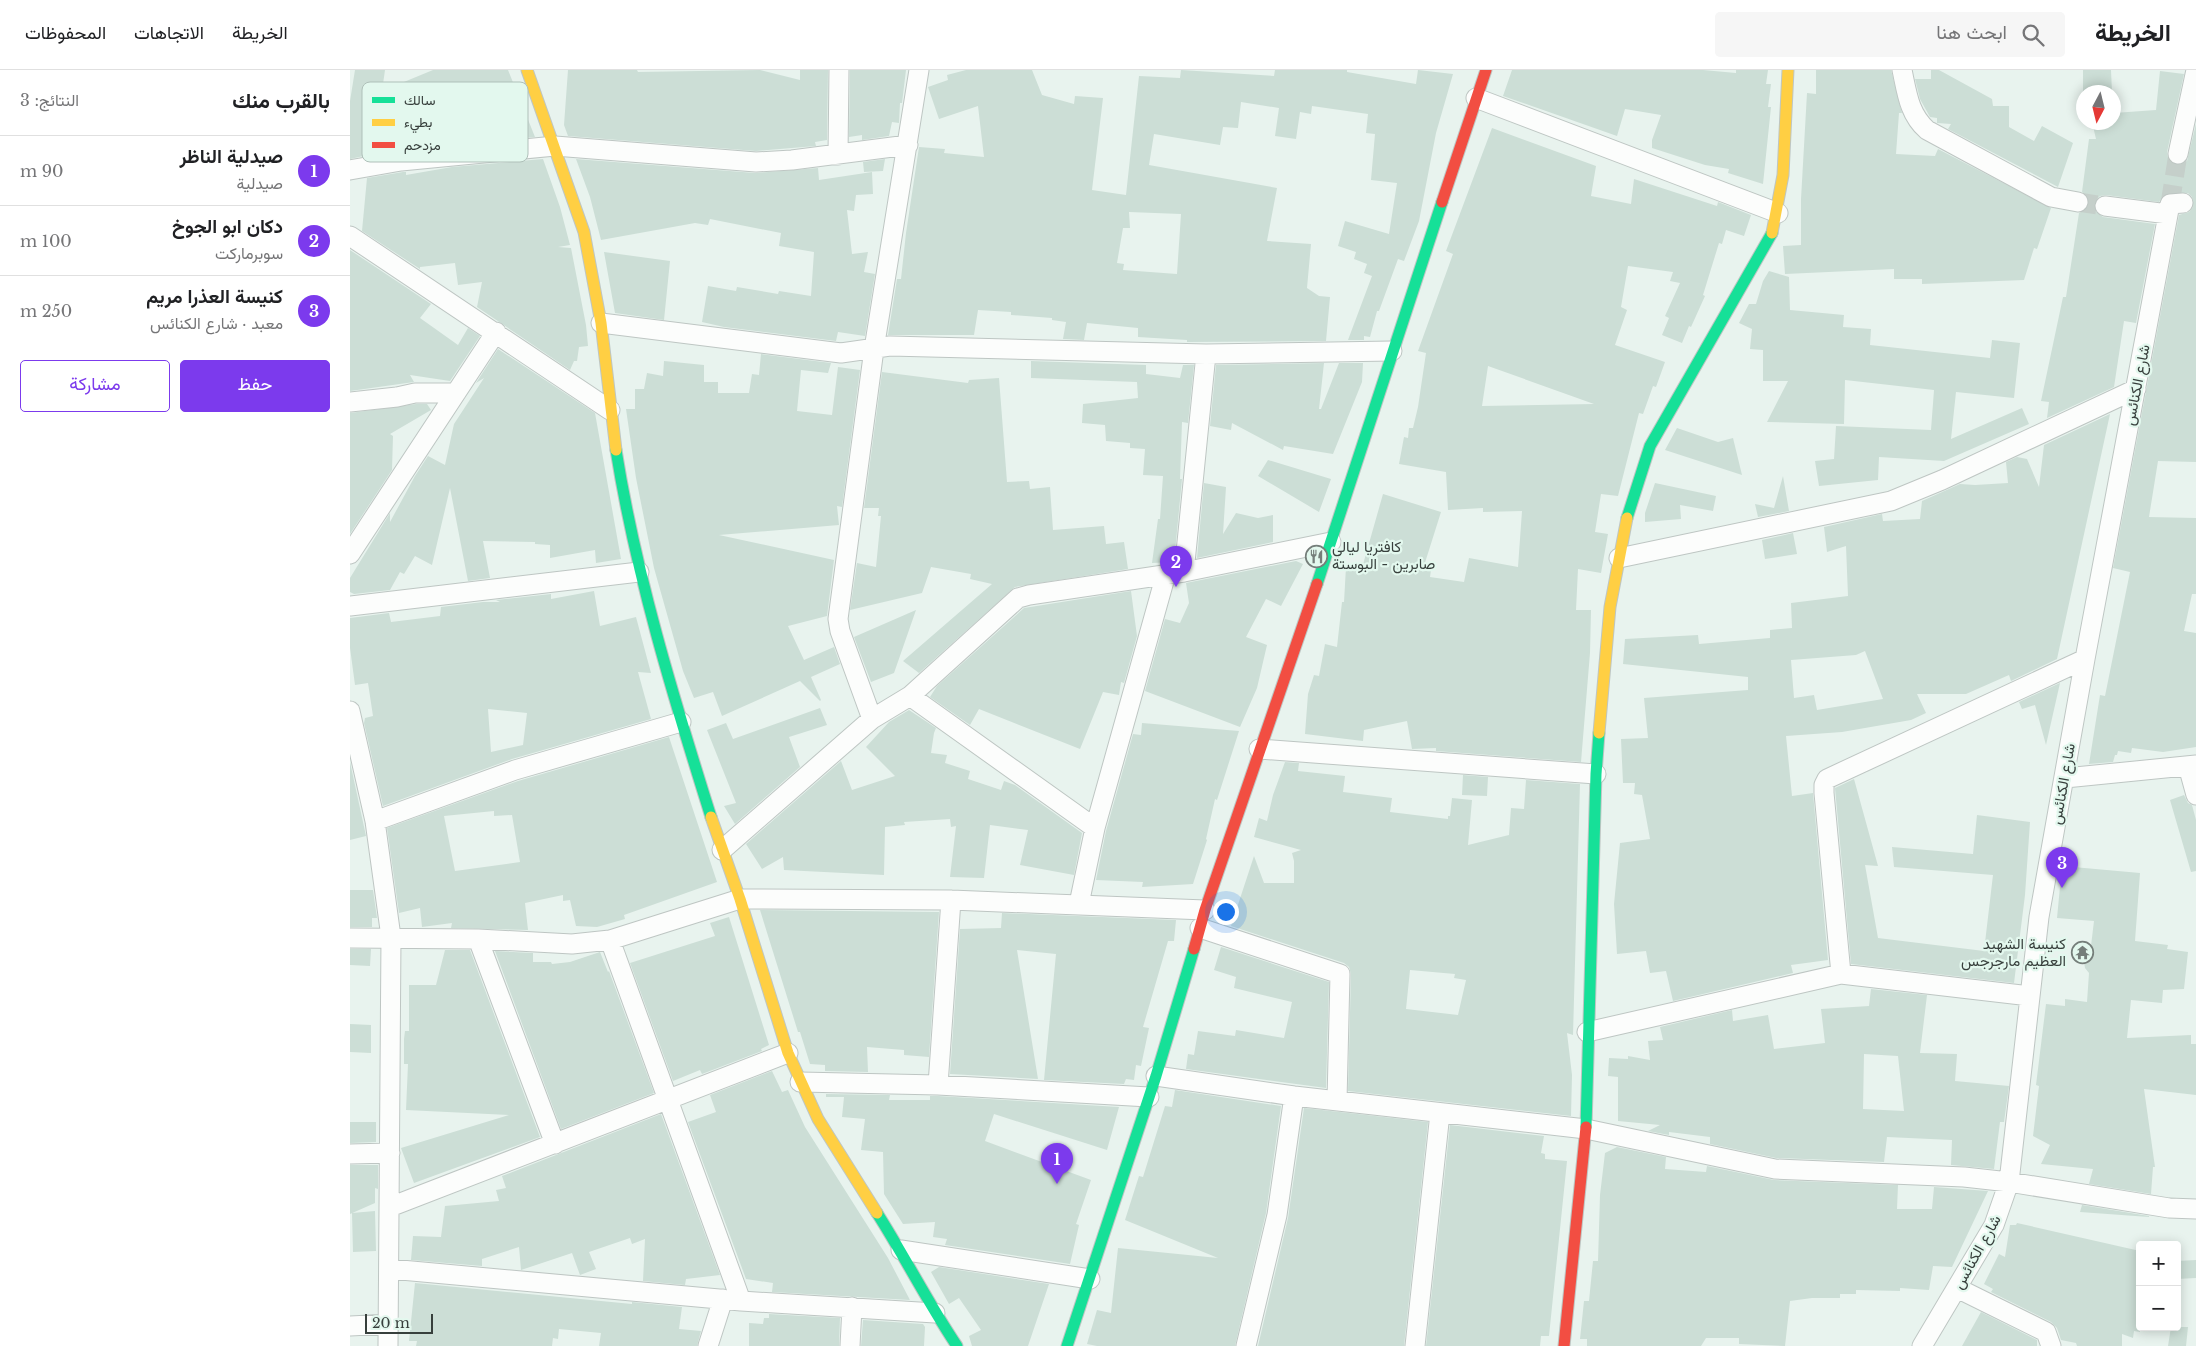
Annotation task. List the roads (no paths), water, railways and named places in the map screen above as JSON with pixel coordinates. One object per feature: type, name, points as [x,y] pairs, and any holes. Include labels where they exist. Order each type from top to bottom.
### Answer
[{"type":"street","points":[[527,70],[576,202],[584,232],[601,323],[610,410],[626,511],[639,572],[681,722],[722,850],[740,899],[788,1053],[818,1119],[901,1250],[935,1313],[957,1346]]},
{"type":"street","points":[[838,155],[839,70]]},
{"type":"street","points":[[872,719],[840,631],[838,618],[874,349],[919,70]]},
{"type":"street","points":[[1067,1346],[1156,1076],[1205,910],[1331,542],[1392,351],[1486,70]]},
{"type":"street","points":[[1564,1346],[1586,1129],[1587,1032],[1596,774],[1606,631],[1628,515],[1650,446],[1771,236],[1778,213],[1783,185],[1788,70]]},
{"type":"street","points":[[1902,70],[1912,111],[1917,121],[1927,130],[2051,197],[2078,202]]},
{"type":"street","points":[[2178,154],[2195,76]]},
{"type":"street","points":[[1476,98],[1778,213]]},
{"type":"street","points":[[528,149],[555,146],[756,162],[838,155],[908,145]]},
{"type":"street","points":[[350,170],[396,162]]},
{"type":"street","name":"شارع الكنائس","points":[[1922,1346],[1994,1225],[2010,1182],[2039,917],[2136,389],[2174,207],[2105,206]]},
{"type":"street","points":[[350,236],[610,410]]},
{"type":"street","points":[[601,323],[841,353],[890,346],[1206,354],[1392,351]]},
{"type":"street","points":[[350,554],[496,332]]},
{"type":"street","points":[[1079,904],[1095,828],[1175,573],[1206,354]]},
{"type":"street","points":[[1619,558],[1892,501],[1942,480],[2136,389]]},
{"type":"street","points":[[350,402],[415,393],[456,393]]},
{"type":"street","points":[[722,850],[872,719],[910,696],[1018,598],[1029,594],[1175,573],[1331,542]]},
{"type":"street","points":[[350,606],[639,572]]},
{"type":"street","points":[[1841,974],[1824,793],[1824,785],[1827,779],[2085,659]]},
{"type":"street","points":[[910,696],[1095,828]]},
{"type":"street","points":[[350,711],[353,742],[375,821],[391,937],[388,1346]]},
{"type":"street","points":[[375,821],[514,770],[681,722]]},
{"type":"street","points":[[1259,749],[1596,774]]},
{"type":"street","points":[[2065,778],[2192,765],[2196,795]]},
{"type":"street","points":[[350,938],[478,939],[572,944],[610,940],[740,899],[951,900],[1205,910]]},
{"type":"street","points":[[938,1086],[951,900]]},
{"type":"street","points":[[1200,928],[1340,974],[1337,1101]]},
{"type":"street","points":[[478,939],[555,1144]]},
{"type":"street","points":[[610,940],[668,1100],[732,1300],[708,1346]]},
{"type":"street","points":[[1587,1032],[1841,974],[2030,996]]},
{"type":"street","points":[[390,1207],[788,1053]]},
{"type":"street","points":[[1156,1076],[1294,1096],[1586,1129],[1775,1169],[1945,1176],[2010,1182],[2169,1208],[2196,1209]]},
{"type":"street","points":[[800,1082],[938,1086],[1149,1097]]},
{"type":"street","points":[[1246,1346],[1278,1215],[1294,1096]]},
{"type":"street","points":[[1415,1346],[1440,1113]]},
{"type":"street","points":[[350,1154],[390,1153]]},
{"type":"street","points":[[901,1250],[1090,1279]]},
{"type":"street","points":[[390,1269],[732,1300],[935,1313]]},
{"type":"street","points":[[1957,1288],[2046,1332],[2051,1346]]},
{"type":"street","points":[[850,1346],[852,1307]]},
{"type":"street","points":[[350,1326],[389,1324]]},
{"type":"tunnel","points":[[2170,204],[2178,154]]},
{"type":"tunnel","points":[[2078,202],[2105,206]]},
{"type":"place","name":"كافتريا ليالي صابرين - البوستة","points":[[1316,556]]},
{"type":"place","name":"دكان ابو الجوخ","points":[[1176,587]]},
{"type":"place","name":"كنيسة العذرا مريم","points":[[2062,888]]},
{"type":"place","name":"كنيسة الشهيد العظيم مارجرجس","points":[[2082,953]]},
{"type":"place","name":"صيدلية الناظر","points":[[1057,1184]]}]
